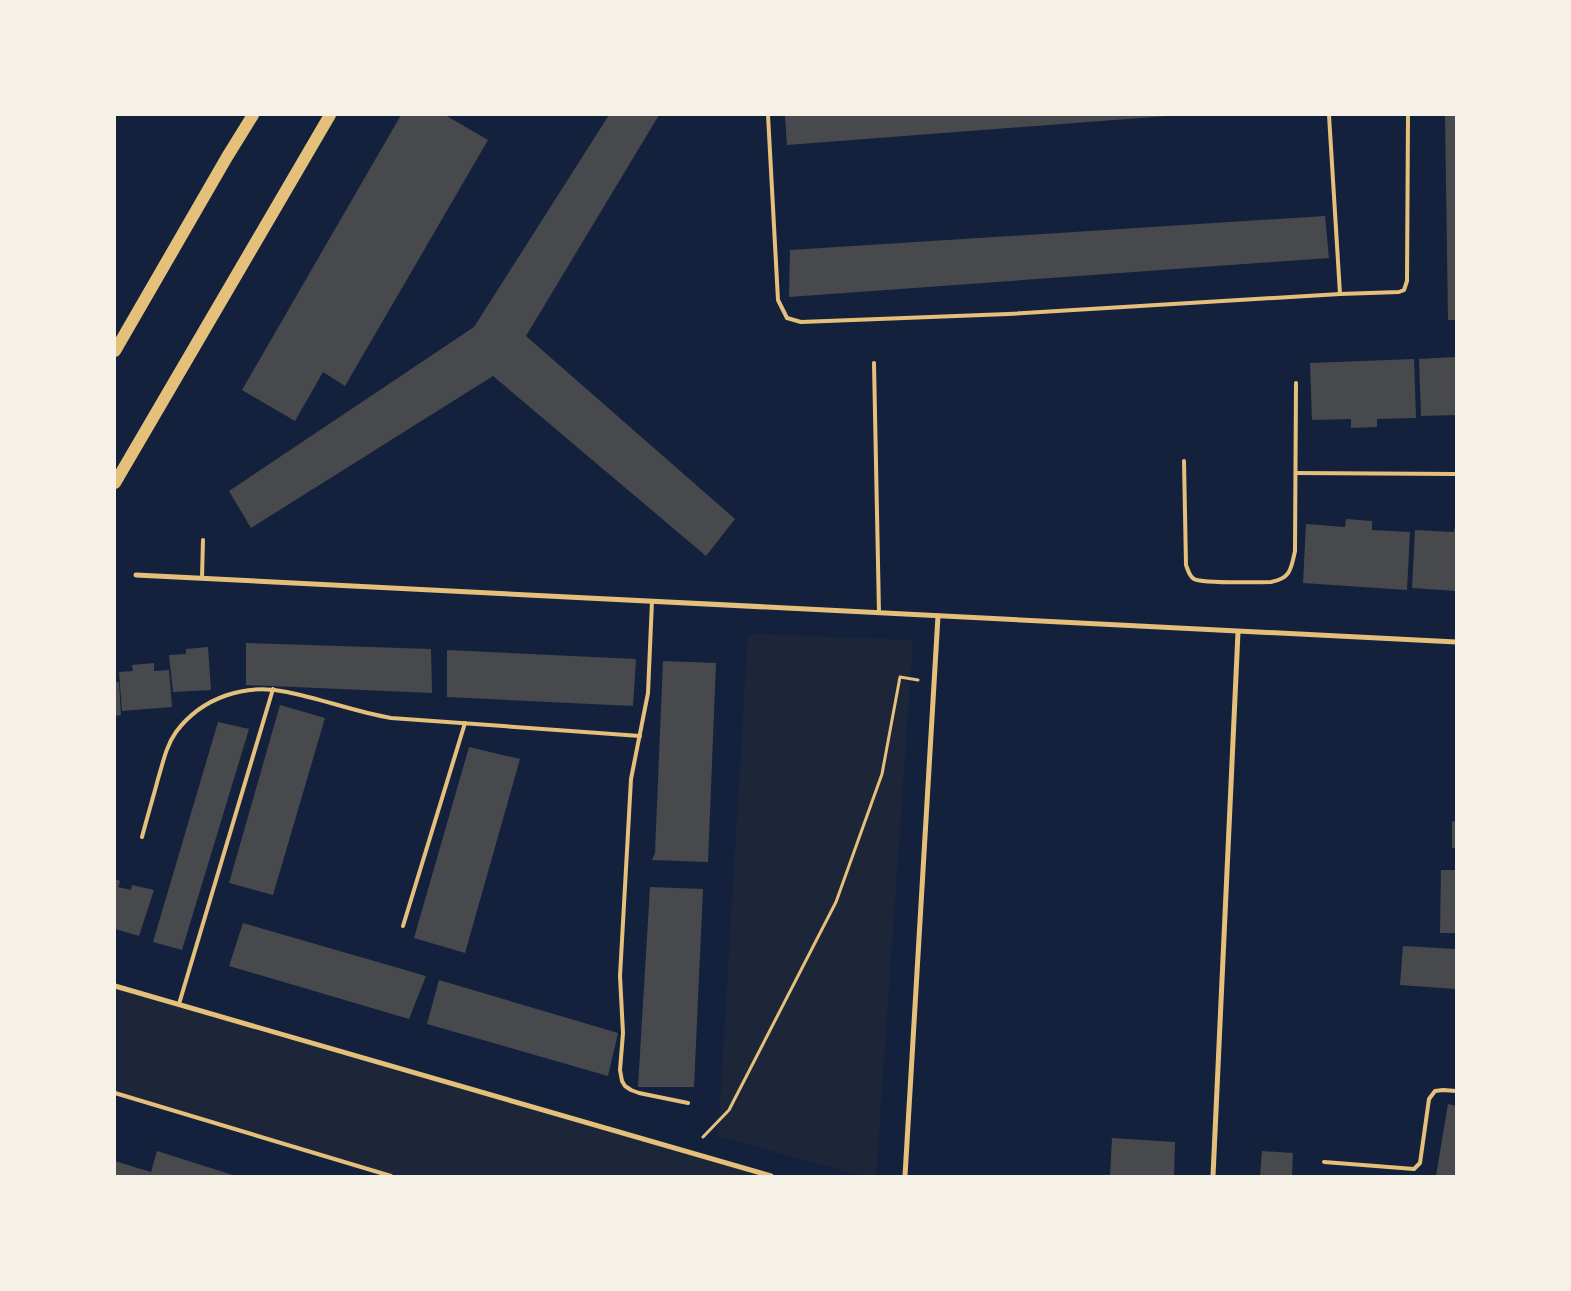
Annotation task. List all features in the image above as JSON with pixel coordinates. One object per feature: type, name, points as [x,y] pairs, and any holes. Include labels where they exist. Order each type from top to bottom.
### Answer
[{"type":"main road","points":[[115,351],[253,115]]},
{"type":"main road","points":[[115,483],[330,115]]},
{"type":"street","points":[[136,575],[1456,642]]},
{"type":"street","points":[[905,1176],[938,616]]},
{"type":"street","points":[[1213,1176],[1238,632]]},
{"type":"street","points":[[115,986],[770,1176]]},
{"type":"lane","points":[[768,115],[778,300],[787,318],[801,322],[1008,314],[1399,292],[1406,287],[1408,115]]},
{"type":"lane","points":[[1329,115],[1340,294]]},
{"type":"lane","points":[[874,363],[879,613]]},
{"type":"lane","points":[[1184,461],[1186,565],[1190,575],[1195,580],[1206,581],[1271,582],[1286,577],[1290,571],[1294,551],[1296,383]]},
{"type":"lane","points":[[1296,473],[1456,474]]},
{"type":"lane","points":[[202,578],[203,540]]},
{"type":"lane","points":[[652,601],[648,693],[631,779],[620,976],[623,1033],[620,1070],[622,1081],[631,1090],[688,1102]]},
{"type":"lane","points":[[142,837],[166,751],[176,733],[190,717],[215,699],[236,691],[255,688],[273,689],[385,717],[640,736]]},
{"type":"lane","points":[[179,1004],[273,689]]},
{"type":"lane","points":[[403,926],[465,723]]},
{"type":"lane","points":[[1324,1162],[1414,1169],[1420,1164],[1429,1099],[1435,1091],[1456,1091]]},
{"type":"lane","points":[[115,1093],[391,1176]]},
{"type":"path","points":[[689,1152],[729,1110],[836,902],[882,774],[900,678],[934,682]]},
{"type":"shaded area","points":[[748,634],[913,640],[876,1176],[861,1176],[718,1136]]},
{"type":"shaded area","points":[[115,986],[771,1176],[391,1176],[115,1093]]},
{"type":"building","points":[[401,115],[445,115],[488,140],[345,386],[323,372],[295,421],[242,390]]},
{"type":"building","points":[[609,115],[659,115],[526,336],[735,519],[706,556],[493,376],[251,528],[229,491],[474,327]]},
{"type":"building","points":[[785,115],[1166,115],[1167,116],[787,145]]},
{"type":"building","points":[[1445,115],[1456,115],[1456,320],[1448,320]]},
{"type":"building","points":[[1325,216],[1329,258],[789,297],[790,250]]},
{"type":"building","points":[[1456,357],[1456,415],[1421,416],[1419,359]]},
{"type":"building","points":[[1414,359],[1416,418],[1377,419],[1377,427],[1351,428],[1351,419],[1312,420],[1310,363]]},
{"type":"building","points":[[1346,519],[1372,521],[1372,530],[1410,532],[1407,590],[1303,583],[1306,524],[1345,527]]},
{"type":"building","points":[[1455,525],[1456,591],[1412,588],[1415,530],[1454,532]]},
{"type":"building","points":[[246,643],[431,649],[432,693],[246,685]]},
{"type":"building","points":[[208,647],[211,690],[173,692],[169,655],[186,654],[186,649]]},
{"type":"building","points":[[447,650],[636,659],[633,706],[447,697]]},
{"type":"building","points":[[663,661],[716,663],[708,862],[652,860],[655,853]]},
{"type":"building","points":[[154,663],[154,671],[169,670],[172,707],[122,711],[119,672],[133,671],[132,665]]},
{"type":"building","points":[[115,682],[119,682],[121,715],[115,716]]},
{"type":"building","points":[[280,705],[325,718],[273,895],[229,883]]},
{"type":"building","points":[[218,722],[249,729],[182,950],[153,942]]},
{"type":"building","points":[[469,747],[520,759],[465,953],[414,938]]},
{"type":"building","points":[[1452,821],[1456,822],[1456,848],[1452,848]]},
{"type":"building","points":[[1441,870],[1456,870],[1456,933],[1440,933]]},
{"type":"building","points":[[115,879],[120,881],[118,887],[131,890],[132,885],[154,890],[139,936],[115,929]]},
{"type":"building","points":[[650,887],[703,889],[694,1087],[638,1087]]},
{"type":"building","points":[[243,923],[426,976],[409,1019],[229,966]]},
{"type":"building","points":[[1403,946],[1456,949],[1456,989],[1400,985]]},
{"type":"building","points":[[439,980],[618,1033],[608,1076],[427,1024]]},
{"type":"building","points":[[1448,1104],[1456,1106],[1456,1176],[1436,1176]]},
{"type":"building","points":[[1112,1138],[1175,1142],[1174,1176],[1110,1176]]},
{"type":"building","points":[[157,1151],[236,1176],[115,1176],[115,1161],[151,1172]]},
{"type":"building","points":[[1262,1151],[1293,1153],[1292,1176],[1260,1176]]}]
